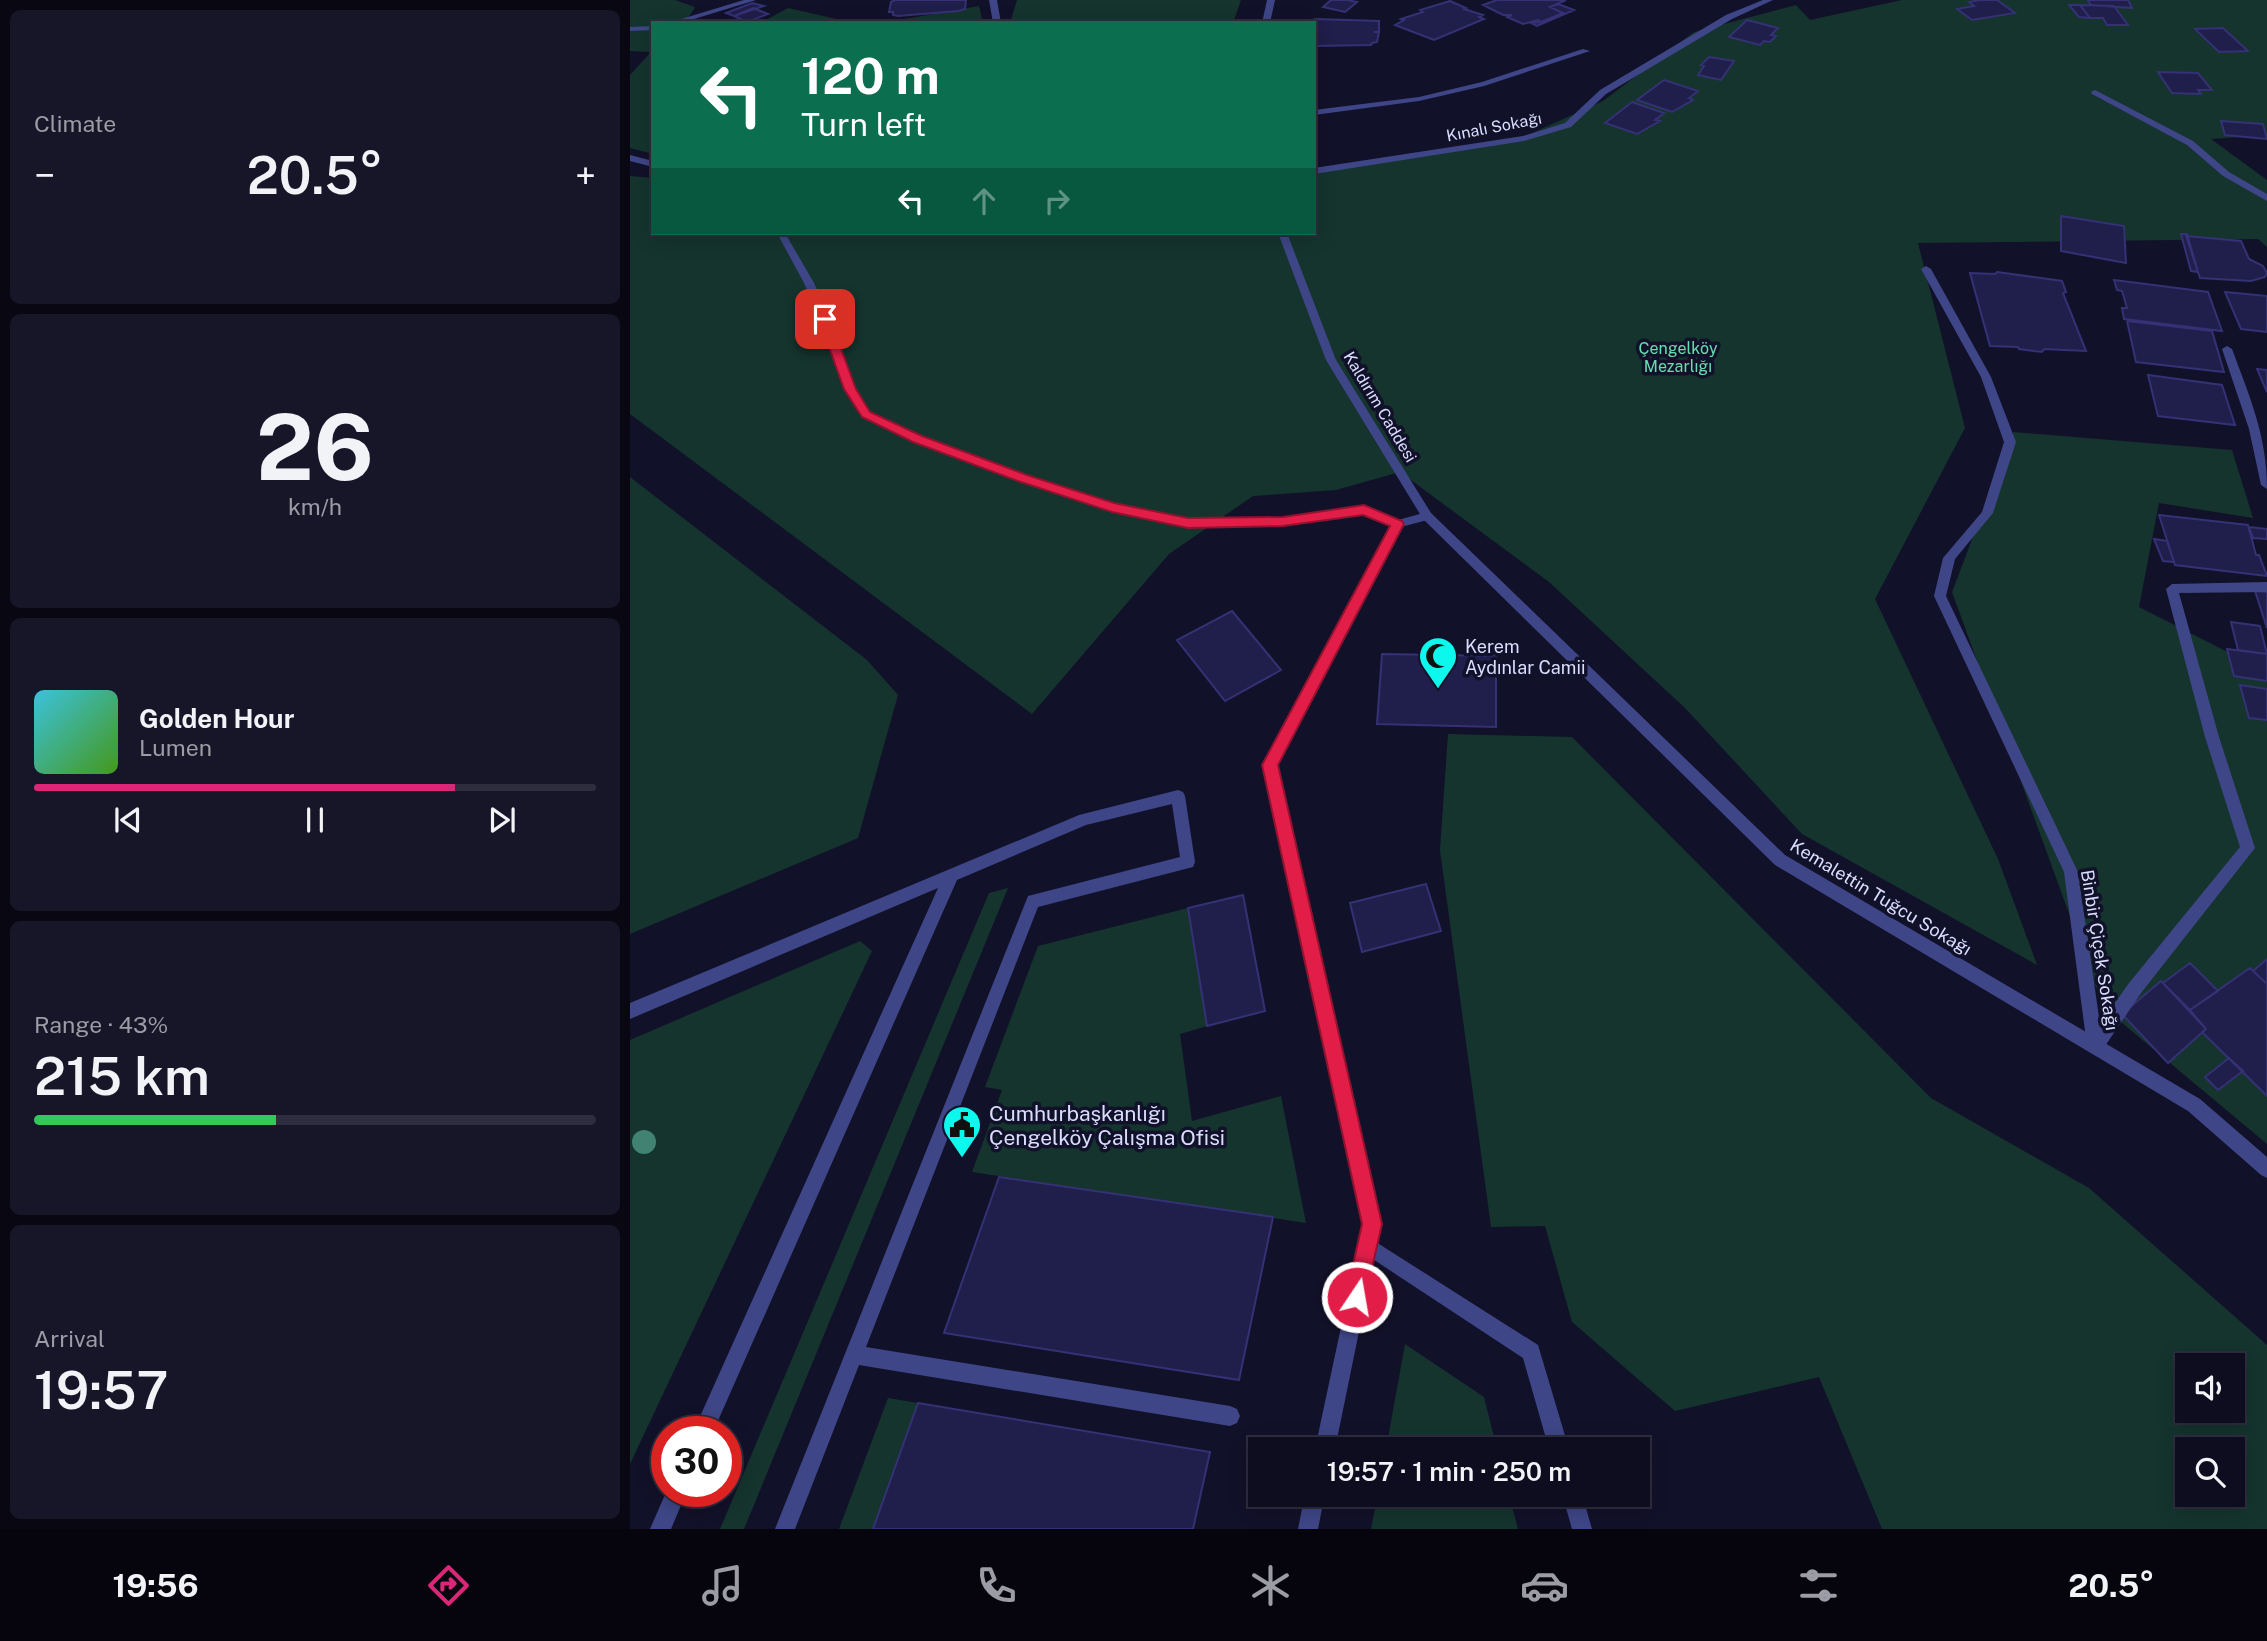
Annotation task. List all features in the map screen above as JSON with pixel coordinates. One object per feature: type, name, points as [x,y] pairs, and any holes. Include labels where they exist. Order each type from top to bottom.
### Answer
[{"type":"street","points":[[679,21],[752,0]]},
{"type":"street","points":[[993,0],[997,21]]},
{"type":"street","points":[[1266,21],[1271,0]]},
{"type":"street","name":"Kınalı Sokağı","points":[[1316,171],[1511,140],[1568,125],[1603,92],[1729,17],[1769,0]]},
{"type":"street","points":[[630,29],[651,28]]},
{"type":"street","points":[[1316,113],[1419,99],[1484,84],[1586,51]]},
{"type":"street","points":[[2095,92],[2190,143],[2226,174],[2267,198]]},
{"type":"street","points":[[630,158],[651,163]]},
{"type":"street","points":[[782,235],[809,283],[833,337],[850,389],[866,414],[917,439],[1112,507],[1188,523],[1283,521],[1364,510],[1397,524],[1427,516]]},
{"type":"street","name":"Kaldırım Caddesi","points":[[1283,235],[1332,360],[1427,516]]},
{"type":"street","name":"Binbir Çiçek Sokağı","points":[[1926,270],[1986,377],[2010,442],[1987,513],[1949,558],[1940,596],[2071,872],[2095,1046]]},
{"type":"street","points":[[2227,349],[2261,430],[2267,485]]},
{"type":"street","name":"Kemalettin Tuğcu Sokağı","points":[[1427,516],[1780,860],[2194,1105],[2267,1169]]},
{"type":"street","points":[[1328,1437],[1372,1224],[1270,765],[1397,524]]},
{"type":"street","name":"Binbir Çiçek Sokağı","points":[[2095,1046],[2135,988],[2248,848],[2211,737],[2172,589],[2267,587]]},
{"type":"street","points":[[630,1012],[1084,819],[1178,796],[1188,862],[1032,901],[785,1529]]},
{"type":"street","points":[[710,1416],[952,874]]},
{"type":"street","points":[[1368,1246],[1531,1352],[1556,1437]]},
{"type":"street","points":[[854,1355],[1230,1416]]},
{"type":"street","points":[[660,1529],[670,1507]]},
{"type":"street","points":[[1308,1529],[1312,1507]]},
{"type":"street","points":[[1576,1507],[1582,1529]]},
{"type":"green space","points":[[630,0],[675,0],[695,7],[686,21],[651,21],[651,52],[630,51]]},
{"type":"green space","points":[[1017,0],[1241,0],[1234,21],[1011,21]]},
{"type":"green space","name":"Çengelköy Mezarlığı","points":[[1902,0],[2267,0],[2267,135],[2211,139],[2267,180],[2267,247],[2258,239],[1918,243],[1965,428],[1875,599],[1998,859],[2037,965],[1802,834],[1685,708],[1549,582],[1400,472],[1336,490],[1253,496],[1169,554],[1032,714],[630,414],[630,176],[651,178],[651,235],[1316,235],[1316,169],[1519,139],[1603,101],[1694,32],[1796,5],[1810,20]]},
{"type":"green space","points":[[979,6],[983,21],[893,21]]},
{"type":"green space","points":[[788,8],[845,21],[764,21]]},
{"type":"green space","points":[[651,52],[651,153],[630,148],[630,75]]},
{"type":"green space","points":[[2013,432],[2232,450],[2253,518],[2159,503],[2139,607],[2267,672],[2267,1144],[2103,1007],[1952,592]]},
{"type":"green space","points":[[630,477],[867,660],[898,695],[858,838],[630,934]]},
{"type":"green space","points":[[1448,734],[1572,737],[1931,1098],[2089,1188],[2267,1345],[2267,1529],[1882,1529],[1819,1377],[1675,1411],[1572,1322],[1545,1226],[1491,1227],[1440,850]]},
{"type":"green space","points":[[1008,888],[744,1529],[720,1529],[729,1507],[742,1507],[742,1477],[989,893]]},
{"type":"green space","points":[[1188,908],[1207,1026],[1180,1034],[1192,1121],[1281,1096],[1306,1223],[972,1172],[1002,1090],[985,1087],[1038,946]]},
{"type":"green space","points":[[860,941],[872,951],[630,1464],[630,1040]]},
{"type":"green space","points":[[1405,1344],[1484,1397],[1494,1437],[1388,1437]]},
{"type":"green space","points":[[888,1398],[918,1403],[873,1529],[839,1529]]},
{"type":"green space","points":[[1375,1507],[1512,1507],[1518,1529],[1371,1529]]},
{"type":"building","points":[[966,0],[965,9],[958,11],[898,16],[889,12],[891,2]]},
{"type":"building","points":[[1331,0],[1357,2],[1345,12],[1323,7]]},
{"type":"building","points":[[1497,0],[1566,0],[1550,7],[1563,13],[1541,22],[1538,20],[1523,24],[1507,17],[1512,15],[1503,15],[1483,5]]},
{"type":"building","points":[[1997,0],[2015,13],[1972,20],[1957,9],[1974,6],[1969,2]]},
{"type":"building","points":[[2088,0],[2128,0],[2132,8],[2091,5]]},
{"type":"building","points":[[1450,1],[1483,15],[1479,17],[1484,19],[1434,40],[1395,25],[1404,20],[1401,19],[1423,12],[1420,10]]},
{"type":"building","points":[[752,3],[764,6],[734,16],[726,13]]},
{"type":"building","points":[[1558,4],[1574,10],[1537,26],[1531,23],[1563,13],[1550,7]]},
{"type":"building","points":[[2069,5],[2080,5],[2090,18],[2079,17]]},
{"type":"building","points":[[2080,5],[2114,6],[2128,25],[2107,25],[2103,18],[2090,18]]},
{"type":"building","points":[[753,8],[768,14],[750,21],[734,16]]},
{"type":"building","points":[[1316,19],[1379,21],[1377,42],[1371,45],[1316,46],[1316,21],[1308,21]]},
{"type":"building","points":[[1747,20],[1778,28],[1771,35],[1776,36],[1770,42],[1764,41],[1760,45],[1729,37]]},
{"type":"building","points":[[2223,28],[2248,51],[2219,52],[2195,29]]},
{"type":"building","points":[[1709,57],[1734,61],[1721,80],[1698,75],[1704,66],[1701,65]]},
{"type":"building","points":[[2158,72],[2198,73],[2212,90],[2198,90],[2201,94],[2172,93]]},
{"type":"building","points":[[1664,80],[1698,91],[1689,98],[1693,100],[1672,112],[1637,100]]},
{"type":"building","points":[[1632,102],[1664,113],[1655,120],[1660,121],[1637,134],[1605,123]]},
{"type":"building","points":[[2221,121],[2263,124],[2267,139],[2225,135]]},
{"type":"building","points":[[2061,216],[2124,226],[2126,263],[2061,251]]},
{"type":"building","points":[[2181,234],[2187,234],[2198,272],[2191,271]]},
{"type":"building","points":[[2186,236],[2241,241],[2249,259],[2263,266],[2267,273],[2265,277],[2251,281],[2200,278]]},
{"type":"building","points":[[1997,272],[2062,281],[2066,292],[2063,293],[2086,351],[2044,349],[2042,352],[2018,347],[1990,346],[1970,273]]},
{"type":"building","points":[[2114,280],[2208,292],[2222,331],[2124,319],[2122,308],[2127,308],[2122,291],[2117,290]]},
{"type":"building","points":[[2225,292],[2267,296],[2267,332],[2241,329]]},
{"type":"building","points":[[2127,321],[2212,331],[2224,372],[2136,362]]},
{"type":"building","points":[[2257,369],[2267,370],[2267,392]]},
{"type":"building","points":[[2148,375],[2222,385],[2235,425],[2158,416]]},
{"type":"building","points":[[2159,515],[2248,525],[2256,555],[2259,555],[2267,576],[2175,565]]},
{"type":"building","points":[[2249,527],[2267,529],[2267,539],[2253,538]]},
{"type":"building","points":[[2154,539],[2167,541],[2174,562],[2163,561]]},
{"type":"building","points":[[2255,591],[2267,592],[2267,628]]},
{"type":"building","points":[[1232,611],[1281,670],[1225,701],[1177,640]]},
{"type":"building","points":[[2231,622],[2260,626],[2267,654],[2238,650]]},
{"type":"building","points":[[2227,649],[2267,654],[2267,681],[2234,676]]},
{"type":"building","name":"Kerem Aydınlar Camii","points":[[1382,654],[1496,656],[1496,727],[1377,724]]},
{"type":"building","points":[[2240,685],[2267,689],[2267,720],[2249,718]]},
{"type":"building","points":[[1426,884],[1441,931],[1362,952],[1350,903]]},
{"type":"building","points":[[1243,895],[1265,1011],[1207,1026],[1188,908]]},
{"type":"building","points":[[2267,959],[2267,984],[2253,971]]},
{"type":"building","points":[[2190,963],[2218,991],[2190,1010],[2163,983]]},
{"type":"building","points":[[2250,968],[2267,984],[2267,1096],[2202,1032],[2206,1029],[2190,1010]]},
{"type":"building","points":[[2161,981],[2206,1029],[2168,1063],[2122,1014]]},
{"type":"building","points":[[2229,1058],[2243,1071],[2218,1090],[2205,1077]]},
{"type":"building","points":[[999,1177],[1273,1217],[1239,1380],[944,1333]]},
{"type":"building","points":[[918,1403],[1210,1452],[1193,1529],[873,1529]]},
{"type":"place","name":"Kerem Aydınlar Camii","points":[[1438,690]]},
{"type":"place","name":"Cumhurbaşkanlığı Çengelköy Çalışma Ofisi","points":[[962,1159]]},
{"type":"route","points":[[825,319],[850,389],[866,414],[917,439],[1023,478],[1112,507],[1188,523],[1283,521],[1364,510],[1397,524],[1270,765],[1372,1224],[1357,1297]]}]
